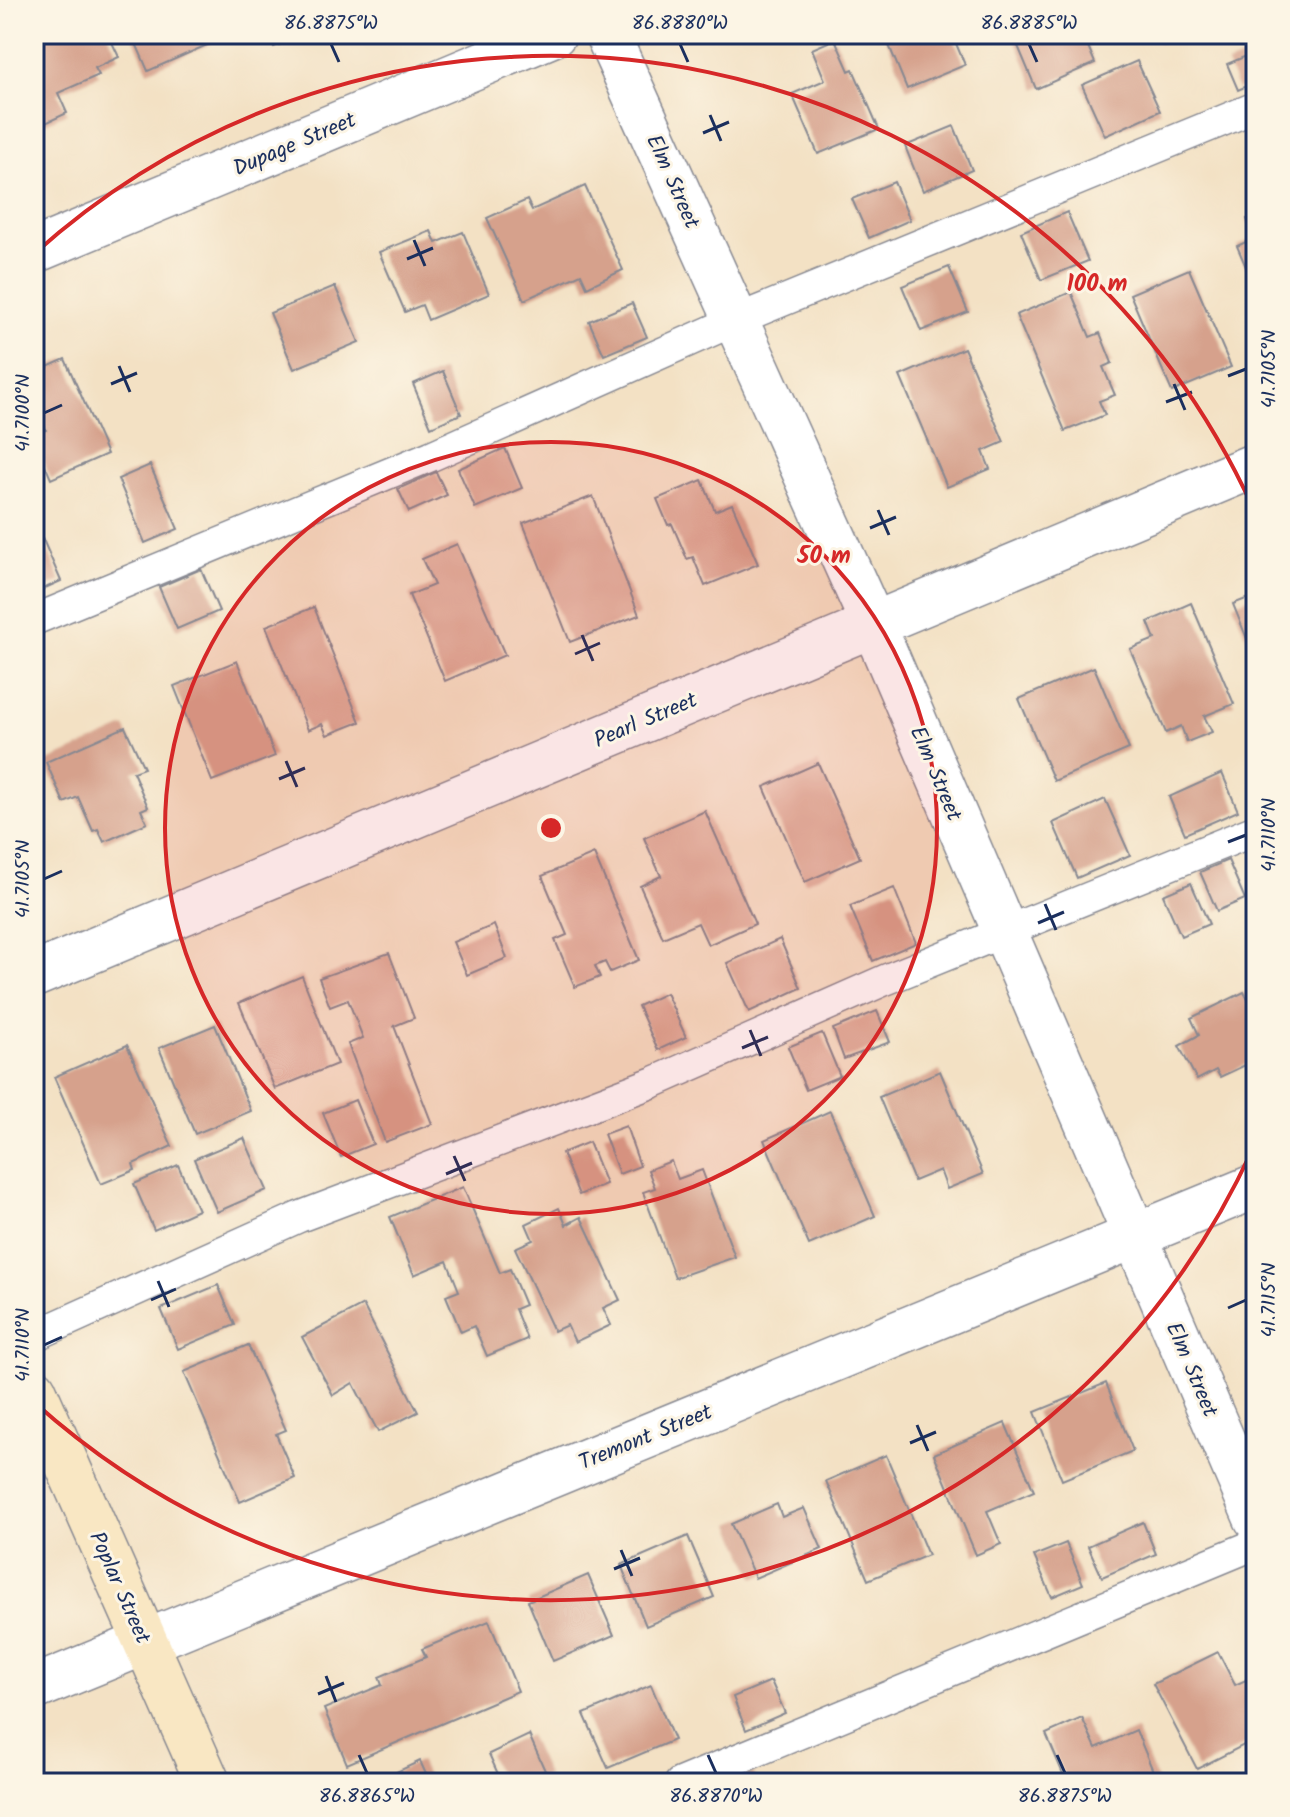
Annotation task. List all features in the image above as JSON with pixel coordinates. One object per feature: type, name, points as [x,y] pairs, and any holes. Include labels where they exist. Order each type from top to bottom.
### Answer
[{"type":"street","name":"Dupage Street","points":[[34,251],[554,34]]},
{"type":"street","name":"Elm Street","points":[[607,34],[873,624],[1256,1518]]},
{"type":"street","name":"Pearl Street","points":[[34,975],[1256,465]]},
{"type":"street","name":"Tremont Street","points":[[34,1688],[1256,1186]]},
{"type":"street","name":"Poplar Street","points":[[34,1390],[208,1783]]},
{"type":"lane","points":[[34,620],[431,456],[736,320],[1256,107]]},
{"type":"lane","points":[[34,1336],[299,1217],[654,1082],[885,980],[1256,830]]},
{"type":"lane","points":[[680,1783],[1256,1544]]},
{"type":"building","points":[[34,34],[108,34],[119,57],[95,68],[99,75],[58,93],[67,113],[37,127],[34,121]]},
{"type":"building","points":[[132,34],[232,34],[148,71]]},
{"type":"building","points":[[268,34],[304,34],[274,47]]},
{"type":"building","points":[[895,34],[952,34],[965,65],[907,89],[886,38]]},
{"type":"building","points":[[1013,34],[1083,34],[1095,63],[1036,89]]},
{"type":"building","points":[[1155,34],[1180,34],[1159,43]]},
{"type":"building","points":[[835,39],[849,71],[853,69],[879,129],[818,154],[792,94],[825,80],[812,49]]},
{"type":"building","points":[[1256,52],[1256,82],[1238,90],[1227,64]]},
{"type":"building","points":[[1137,61],[1160,111],[1105,136],[1082,85]]},
{"type":"building","points":[[954,126],[972,170],[923,191],[905,146]]},
{"type":"building","points":[[894,182],[910,220],[869,238],[852,199]]},
{"type":"building","points":[[585,186],[623,270],[587,287],[581,274],[524,300],[487,218],[527,200],[532,210]]},
{"type":"building","points":[[1067,212],[1088,261],[1041,280],[1021,232]]},
{"type":"building","points":[[1256,215],[1256,290],[1237,246],[1255,238],[1247,219]]},
{"type":"building","points":[[431,231],[436,243],[463,232],[489,294],[428,320],[422,305],[405,312],[379,252]]},
{"type":"building","points":[[949,267],[968,312],[921,331],[902,286]]},
{"type":"building","points":[[1189,269],[1231,367],[1172,392],[1130,294]]},
{"type":"building","points":[[335,286],[359,342],[294,369],[270,313]]},
{"type":"building","points":[[1071,292],[1090,337],[1100,333],[1112,363],[1103,367],[1115,395],[1099,401],[1105,415],[1065,431],[1016,315]]},
{"type":"building","points":[[632,303],[647,337],[604,355],[589,321]]},
{"type":"building","points":[[964,348],[1004,442],[983,451],[990,469],[947,487],[900,376]]},
{"type":"building","points":[[65,359],[107,454],[51,479],[34,440],[34,435],[46,430],[34,401],[34,373]]},
{"type":"building","points":[[443,371],[461,414],[431,427],[413,384]]},
{"type":"building","points":[[505,448],[522,488],[475,508],[458,469]]},
{"type":"building","points":[[150,465],[178,529],[145,543],[118,479]]},
{"type":"building","points":[[436,472],[447,495],[409,512],[398,489]]},
{"type":"building","points":[[702,480],[715,511],[732,504],[758,564],[705,586],[693,557],[687,559],[657,499]]},
{"type":"building","points":[[593,496],[639,615],[570,642],[523,523]]},
{"type":"building","points":[[37,526],[61,581],[34,593],[34,527]]},
{"type":"building","points":[[457,544],[505,655],[445,681],[409,595],[434,585],[422,559]]},
{"type":"building","points":[[201,569],[219,611],[177,629],[159,587]]},
{"type":"building","points":[[1256,595],[1256,661],[1233,604]]},
{"type":"building","points":[[1191,603],[1234,704],[1204,716],[1212,732],[1187,742],[1181,726],[1166,733],[1130,649],[1155,639],[1148,622]]},
{"type":"building","points":[[314,607],[360,722],[327,735],[322,724],[308,730],[266,626]]},
{"type":"building","points":[[237,661],[275,756],[212,781],[174,686]]},
{"type":"building","points":[[1094,667],[1129,749],[1054,781],[1019,699]]},
{"type":"building","points":[[125,727],[144,768],[133,772],[148,807],[141,810],[147,823],[104,842],[98,829],[93,831],[78,797],[64,803],[46,762]]},
{"type":"building","points":[[818,763],[860,858],[805,882],[764,787]]},
{"type":"building","points":[[1222,773],[1238,811],[1185,834],[1169,797]]},
{"type":"building","points":[[1105,799],[1130,855],[1077,878],[1053,823]]},
{"type":"building","points":[[705,811],[755,924],[708,945],[698,923],[663,938],[640,886],[661,876],[644,838]]},
{"type":"building","points":[[594,854],[639,960],[610,972],[605,962],[595,966],[600,977],[575,987],[555,940],[567,935],[542,876]]},
{"type":"building","points":[[1228,860],[1245,899],[1217,911],[1200,872]]},
{"type":"building","points":[[1191,883],[1209,924],[1181,936],[1163,895]]},
{"type":"building","points":[[894,888],[916,943],[873,961],[850,906]]},
{"type":"building","points":[[494,925],[507,958],[467,975],[453,942]]},
{"type":"building","points":[[780,939],[801,988],[749,1012],[727,963]]},
{"type":"building","points":[[389,953],[414,1018],[394,1026],[432,1124],[385,1142],[348,1044],[363,1038],[348,1000],[330,1007],[319,978]]},
{"type":"building","points":[[302,976],[337,1064],[275,1089],[239,1003]]},
{"type":"building","points":[[1244,992],[1256,1015],[1256,1060],[1220,1077],[1216,1070],[1197,1080],[1179,1046],[1199,1035],[1191,1018]]},
{"type":"building","points":[[666,993],[686,1037],[658,1050],[638,1006]]},
{"type":"building","points":[[877,1011],[890,1042],[844,1059],[833,1029]]},
{"type":"building","points":[[215,1025],[251,1111],[195,1134],[159,1048]]},
{"type":"building","points":[[822,1033],[840,1076],[806,1090],[788,1047]]},
{"type":"building","points":[[127,1045],[172,1146],[133,1164],[135,1170],[101,1184],[54,1077]]},
{"type":"building","points":[[940,1071],[983,1174],[947,1189],[940,1170],[914,1181],[879,1097]]},
{"type":"building","points":[[355,1100],[373,1144],[341,1157],[323,1113]]},
{"type":"building","points":[[830,1111],[875,1216],[809,1245],[764,1140]]},
{"type":"building","points":[[626,1126],[640,1166],[619,1174],[604,1134]]},
{"type":"building","points":[[244,1138],[267,1190],[217,1212],[194,1159]]},
{"type":"building","points":[[589,1142],[606,1184],[579,1195],[562,1153]]},
{"type":"building","points":[[671,1161],[678,1179],[702,1170],[735,1257],[675,1278],[643,1192],[655,1188],[648,1170]]},
{"type":"building","points":[[178,1165],[198,1210],[154,1230],[134,1184]]},
{"type":"building","points":[[463,1187],[500,1273],[510,1269],[525,1305],[515,1309],[527,1339],[487,1356],[474,1326],[461,1332],[446,1296],[459,1291],[447,1261],[414,1275],[390,1217]]},
{"type":"building","points":[[559,1208],[566,1225],[581,1217],[620,1300],[603,1308],[611,1325],[575,1342],[567,1325],[554,1331],[515,1248],[533,1240],[526,1224]]},
{"type":"building","points":[[218,1285],[235,1325],[178,1349],[161,1309]]},
{"type":"building","points":[[363,1305],[418,1412],[378,1432],[353,1383],[333,1395],[302,1337]]},
{"type":"building","points":[[248,1345],[286,1430],[276,1434],[295,1478],[240,1502],[184,1372]]},
{"type":"building","points":[[1106,1383],[1133,1451],[1062,1480],[1035,1412]]},
{"type":"building","points":[[1005,1423],[1034,1491],[987,1511],[1001,1544],[976,1555],[934,1454]]},
{"type":"building","points":[[886,1455],[928,1555],[868,1580],[826,1481]]},
{"type":"building","points":[[777,1504],[782,1517],[804,1508],[822,1549],[755,1578],[731,1524]]},
{"type":"building","points":[[1143,1522],[1156,1554],[1102,1577],[1088,1546]]},
{"type":"building","points":[[688,1536],[714,1597],[646,1626],[621,1565]]},
{"type":"building","points":[[1066,1543],[1083,1584],[1052,1597],[1034,1556]]},
{"type":"building","points":[[588,1575],[614,1635],[553,1661],[528,1601]]},
{"type":"building","points":[[489,1621],[518,1691],[347,1764],[324,1709],[382,1685],[379,1677],[426,1657],[422,1649]]},
{"type":"building","points":[[1218,1652],[1235,1685],[1248,1679],[1256,1696],[1256,1739],[1197,1769],[1153,1684]]},
{"type":"building","points":[[771,1681],[785,1713],[746,1730],[733,1697]]},
{"type":"building","points":[[651,1685],[674,1740],[608,1768],[584,1714]]},
{"type":"building","points":[[1082,1718],[1096,1748],[1136,1730],[1158,1783],[1067,1783],[1046,1734]]},
{"type":"building","points":[[529,1735],[547,1775],[530,1783],[502,1783],[489,1754]]},
{"type":"building","points":[[420,1761],[430,1783],[373,1783]]},
{"type":"building","points":[[753,1773],[757,1783],[731,1783]]}]
